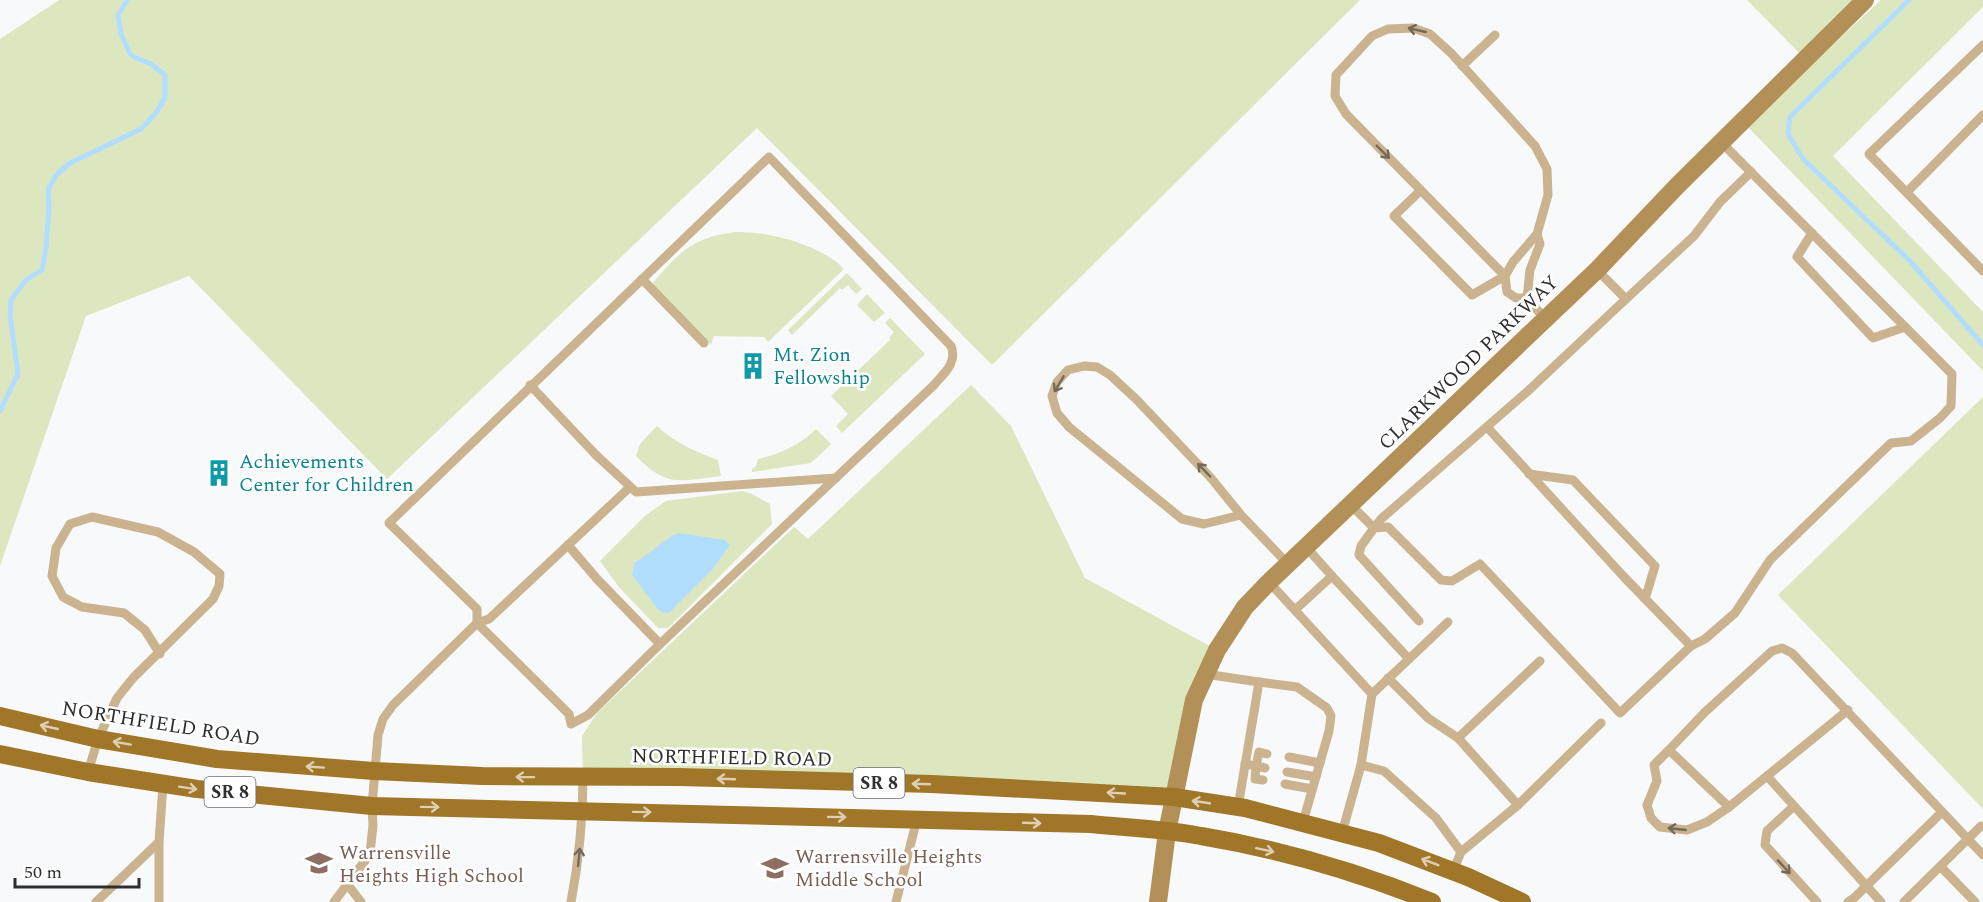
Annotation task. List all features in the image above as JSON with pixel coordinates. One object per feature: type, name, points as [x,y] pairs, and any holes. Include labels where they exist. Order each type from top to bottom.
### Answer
[{"type":"main road","name":"NORTHFIELD ROAD","points":[[0,716],[98,739],[217,759],[374,771],[482,776],[679,777],[932,784],[1174,797],[1238,807],[1379,843],[1454,871],[1522,902]]},
{"type":"main road","name":"SR 8","points":[[0,754],[88,772],[197,789],[372,806],[1091,824],[1201,836],[1309,861],[1432,902]]},
{"type":"street","name":"CLARKWOOD PARKWAY","points":[[1158,902],[1167,832],[1194,700],[1217,650],[1245,607],[1597,270],[1720,142],[1865,0]]},
{"type":"lane","points":[[1421,190],[1394,216],[1472,295],[1505,276],[1519,254],[1537,234],[1548,195],[1547,169],[1535,146],[1430,34],[1413,28],[1388,29],[1372,36],[1336,75],[1335,96],[1346,114],[1421,190],[1505,276],[1508,292],[1516,298],[1527,298]]},
{"type":"lane","points":[[1462,66],[1495,35]]},
{"type":"lane","points":[[1981,265],[1869,154],[1983,45]]},
{"type":"lane","points":[[1907,192],[1983,115]]},
{"type":"lane","points":[[1351,505],[1374,528],[1388,527],[1441,580],[1452,581],[1480,564],[1620,713],[1691,646],[1705,639],[1735,613],[1770,560],[1890,443],[1911,441],[1940,418],[1951,406],[1952,374],[1720,142]]},
{"type":"lane","points":[[770,157],[860,248],[951,346],[954,360],[933,386],[588,715],[571,724],[569,714],[477,623],[477,609],[389,523],[530,386],[770,157]]},
{"type":"lane","points":[[1419,621],[1359,555],[1361,546],[1374,528],[1381,519],[1486,427],[1694,236],[1720,202],[1751,172]]},
{"type":"lane","points":[[1812,233],[1797,257],[1873,338],[1905,327]]},
{"type":"lane","points":[[1537,234],[1540,244],[1530,270],[1527,298],[1545,319]]},
{"type":"lane","points":[[1597,270],[1626,299]]},
{"type":"lane","points":[[642,279],[704,343]]},
{"type":"lane","points":[[1241,515],[1204,524],[1182,519],[1068,427],[1057,413],[1052,396],[1057,382],[1068,370],[1084,366],[1097,367],[1110,375],[1211,478],[1241,515],[1288,564]]},
{"type":"lane","points":[[530,386],[636,492],[836,478]]},
{"type":"lane","points":[[1486,427],[1691,646]]},
{"type":"lane","points":[[1529,474],[1572,480],[1655,566],[1645,599]]},
{"type":"lane","points":[[334,902],[370,854],[374,771],[382,718],[477,623],[489,619],[630,487]]},
{"type":"lane","points":[[88,772],[98,739],[117,698],[133,678],[160,654],[213,599],[219,586],[220,574],[194,552],[158,532],[92,517],[70,524],[56,549],[52,576],[63,597],[82,607],[124,613],[145,630],[160,654]]},
{"type":"lane","points":[[568,545],[597,579],[660,644]]},
{"type":"lane","points":[[1306,547],[1408,659]]},
{"type":"lane","points":[[1296,609],[1332,576]]},
{"type":"lane","points":[[1269,582],[1372,694]]},
{"type":"lane","points":[[1342,833],[1361,765],[1372,694],[1448,622]]},
{"type":"lane","points":[[1848,710],[1729,807],[1707,822],[1687,830],[1660,827],[1651,818],[1647,805],[1657,781],[1654,765],[1749,670],[1772,651],[1782,648],[1792,653],[1848,710],[1983,855]]},
{"type":"lane","points":[[1458,738],[1540,661]]},
{"type":"lane","points":[[1204,675],[1297,687],[1327,708],[1331,716],[1329,731],[1303,822]]},
{"type":"lane","points":[[1388,678],[1428,718],[1458,738],[1518,805]]},
{"type":"lane","points":[[1238,807],[1259,682]]},
{"type":"lane","points":[[1454,871],[1461,852],[1518,805],[1601,723]]},
{"type":"lane","points":[[1669,750],[1729,807]]},
{"type":"lane","points":[[1263,780],[1255,779],[1261,767],[1259,752],[1268,754]]},
{"type":"lane","points":[[1289,757],[1320,763]]},
{"type":"lane","points":[[1245,764],[1261,767]]},
{"type":"lane","points":[[1361,765],[1384,771],[1436,818],[1461,852]]},
{"type":"lane","points":[[1287,772],[1316,777]]},
{"type":"lane","points":[[1767,776],[1881,902]]},
{"type":"lane","points":[[571,902],[578,868],[583,811],[583,777]]},
{"type":"lane","points":[[159,902],[159,842],[163,784]]},
{"type":"lane","points":[[1285,784],[1312,789]]},
{"type":"lane","points":[[1794,806],[1767,831],[1765,845],[1817,902]]},
{"type":"lane","points":[[1848,902],[1942,812]]},
{"type":"lane","points":[[896,902],[917,819]]},
{"type":"lane","points":[[1904,902],[1981,826]]},
{"type":"lane","points":[[96,902],[159,842]]},
{"type":"lane","points":[[1941,867],[1975,902]]},
{"type":"lane","points":[[348,885],[361,902]]},
{"type":"green space","points":[[59,0],[1360,0],[992,365],[757,128],[387,479],[189,276],[86,316],[0,566],[0,39]]},
{"type":"green space","points":[[1747,0],[1865,0],[1805,59]]},
{"type":"green space","points":[[1881,0],[1983,0],[1983,7],[1833,156],[1983,312],[1983,371],[1746,125]]},
{"type":"green space","points":[[736,232],[763,234],[809,246],[834,260],[844,269],[768,342],[764,337],[714,336],[711,345],[652,284],[670,263],[688,248],[721,234]]},
{"type":"green space","points":[[847,273],[862,289],[856,294],[848,285],[842,290],[840,288],[792,335],[788,330]]},
{"type":"green space","points":[[867,294],[885,313],[874,322],[857,305]]},
{"type":"green space","points":[[890,318],[925,354],[842,433],[836,426],[848,414],[831,396],[891,339],[889,338],[894,332],[885,323]]},
{"type":"green space","points":[[971,385],[1011,426],[1085,578],[1217,650],[1174,797],[583,777],[582,736],[597,713],[794,527],[808,539]]},
{"type":"green space","points":[[1983,397],[1983,809],[1778,595]]},
{"type":"green space","points":[[657,426],[685,446],[718,460],[721,476],[674,480],[665,478],[647,466],[636,456],[640,444]]},
{"type":"green space","points":[[816,429],[831,444],[811,463],[752,472],[758,459],[789,448]]},
{"type":"green space","points":[[742,491],[770,504],[772,524],[668,628],[658,628],[619,587],[600,561],[646,515],[666,501]]},
{"type":"water","points":[[678,533],[725,540],[730,545],[712,570],[669,613],[661,612],[632,575],[635,562]]},
{"type":"waterway","points":[[0,411],[18,374],[10,315],[11,300],[26,280],[42,270],[46,248],[48,190],[56,175],[70,163],[141,129],[157,112],[165,97],[165,75],[151,64],[130,54],[121,34],[118,15],[127,0]]},
{"type":"waterway","points":[[1909,0],[1790,117],[1788,134],[1803,159],[1910,261],[1983,345]]},
{"type":"place","name":"Mt. Zion Fellowship","points":[[753,366]]},
{"type":"place","name":"Achievements Center for Children","points":[[219,473]]},
{"type":"place","name":"Warrensville Heights High School","points":[[319,863]]},
{"type":"place","name":"Warrensville Heights Middle School","points":[[775,868]]}]
